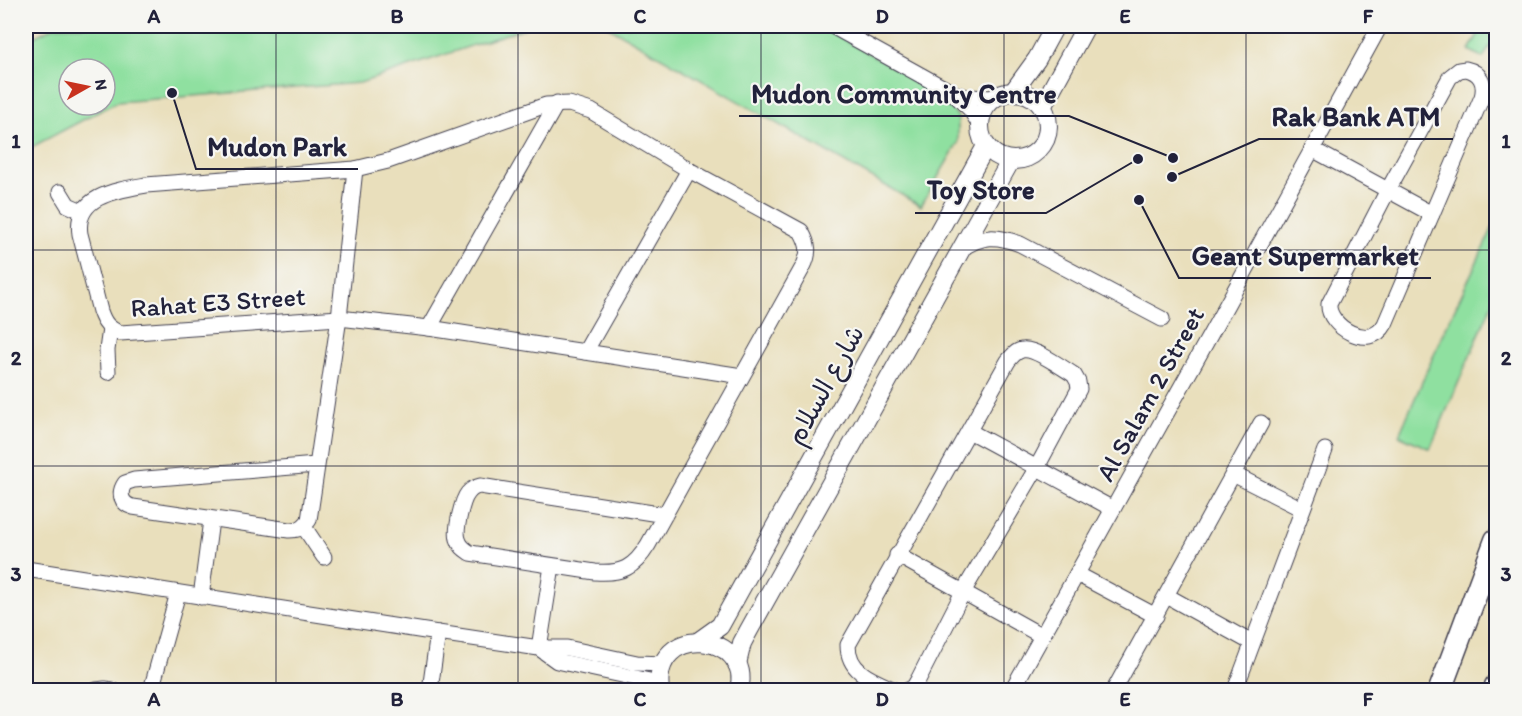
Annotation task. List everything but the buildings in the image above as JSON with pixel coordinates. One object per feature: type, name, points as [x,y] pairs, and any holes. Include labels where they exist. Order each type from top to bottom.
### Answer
[{"type":"main road","points":[[1440,690],[1497,540]]},
{"type":"main road","points":[[1495,690],[1497,686]]},
{"type":"street","points":[[832,26],[953,93],[966,97],[995,98],[1013,92],[1034,99],[1042,107],[1047,118],[1048,129],[1040,149],[1022,159],[1002,158],[986,146],[980,124],[970,109],[953,93]]},
{"type":"street","points":[[1013,92],[1037,59],[1055,26]]},
{"type":"street","points":[[1042,107],[1086,26]]},
{"type":"street","name":"Al Salam 2 Street","points":[[1012,690],[1380,26]]},
{"type":"street","points":[[1460,70],[1472,70],[1481,78],[1484,91],[1381,331],[1374,336],[1366,337],[1342,327],[1331,317],[1328,310],[1388,190],[1450,77],[1460,70]]},
{"type":"street","points":[[980,124],[983,114],[995,98]]},
{"type":"street","points":[[429,328],[557,103]]},
{"type":"street","points":[[60,192],[68,205],[82,211],[91,202],[131,187],[355,169],[388,161],[535,108],[557,103],[580,106],[591,111],[689,170],[801,231],[808,243],[809,255],[665,515],[639,559],[627,568],[611,573],[552,566],[470,553],[463,549],[457,534],[466,495],[472,489],[480,486],[665,515]]},
{"type":"street","name":"شارع السلام","points":[[663,664],[668,656],[681,645],[699,641],[720,626],[986,146]]},
{"type":"street","points":[[1312,149],[1432,214]]},
{"type":"street","name":"شارع السلام","points":[[739,690],[738,668],[742,643],[1011,160]]},
{"type":"street","name":"Rahat E3 Street","points":[[339,318],[355,169]]},
{"type":"street","points":[[585,352],[689,170]]},
{"type":"street","name":"Rahat E3 Street","points":[[82,211],[79,223],[80,234],[103,321],[110,329],[120,333],[339,318],[429,328],[742,376]]},
{"type":"street","points":[[962,249],[974,241],[989,237],[1020,244],[1162,319]]},
{"type":"street","points":[[316,465],[134,480],[125,483],[122,487],[121,498],[128,506],[211,520],[289,530],[304,527],[309,520],[339,318]]},
{"type":"street","points":[[108,372],[107,350],[110,329]]},
{"type":"street","points":[[895,690],[854,667],[848,656],[848,645],[897,555],[1013,355],[1021,350],[1030,350],[1074,375],[1078,382],[1078,389],[1036,469],[963,592],[918,680],[914,687],[908,690]]},
{"type":"street","points":[[1114,690],[1261,423]]},
{"type":"street","points":[[969,431],[1113,509]]},
{"type":"street","points":[[1235,690],[1325,450]]},
{"type":"street","points":[[1233,474],[1302,509]]},
{"type":"street","points":[[201,597],[211,520]]},
{"type":"street","points":[[304,527],[324,557]]},
{"type":"street","points":[[897,555],[1042,636]]},
{"type":"street","points":[[539,648],[552,566]]},
{"type":"street","points":[[26,569],[539,648],[554,646],[580,650],[637,663],[663,664],[659,686],[557,661],[539,648]]},
{"type":"street","points":[[1077,574],[1156,616]]},
{"type":"street","points":[[151,690],[178,593]]},
{"type":"street","points":[[1167,596],[1252,643]]},
{"type":"street","points":[[430,690],[438,633]]},
{"type":"street","points":[[699,641],[714,643],[726,651],[751,690]]},
{"type":"street","points":[[578,666],[580,650]]},
{"type":"street","points":[[96,690],[112,690]]},
{"type":"green space","points":[[55,26],[531,26],[360,83],[117,102],[117,57],[57,57],[57,117],[89,117],[26,150],[26,41]]},
{"type":"green space","points":[[607,26],[821,26],[942,95],[958,117],[958,143],[921,206]]},
{"type":"green space","points":[[1483,26],[1496,26],[1496,37],[1483,58],[1469,50]]},
{"type":"green space","points":[[1496,221],[1496,295],[1430,449],[1399,435]]},
{"type":"place","name":"Mudon Park","points":[[172,93]]},
{"type":"place","name":"Mudon Community Centre","points":[[1173,158]]},
{"type":"place","name":"Toy Store","points":[[1138,159]]},
{"type":"place","name":"Rak Bank ATM","points":[[1172,177]]},
{"type":"place","name":"Geant Supermarket","points":[[1139,200]]}]
